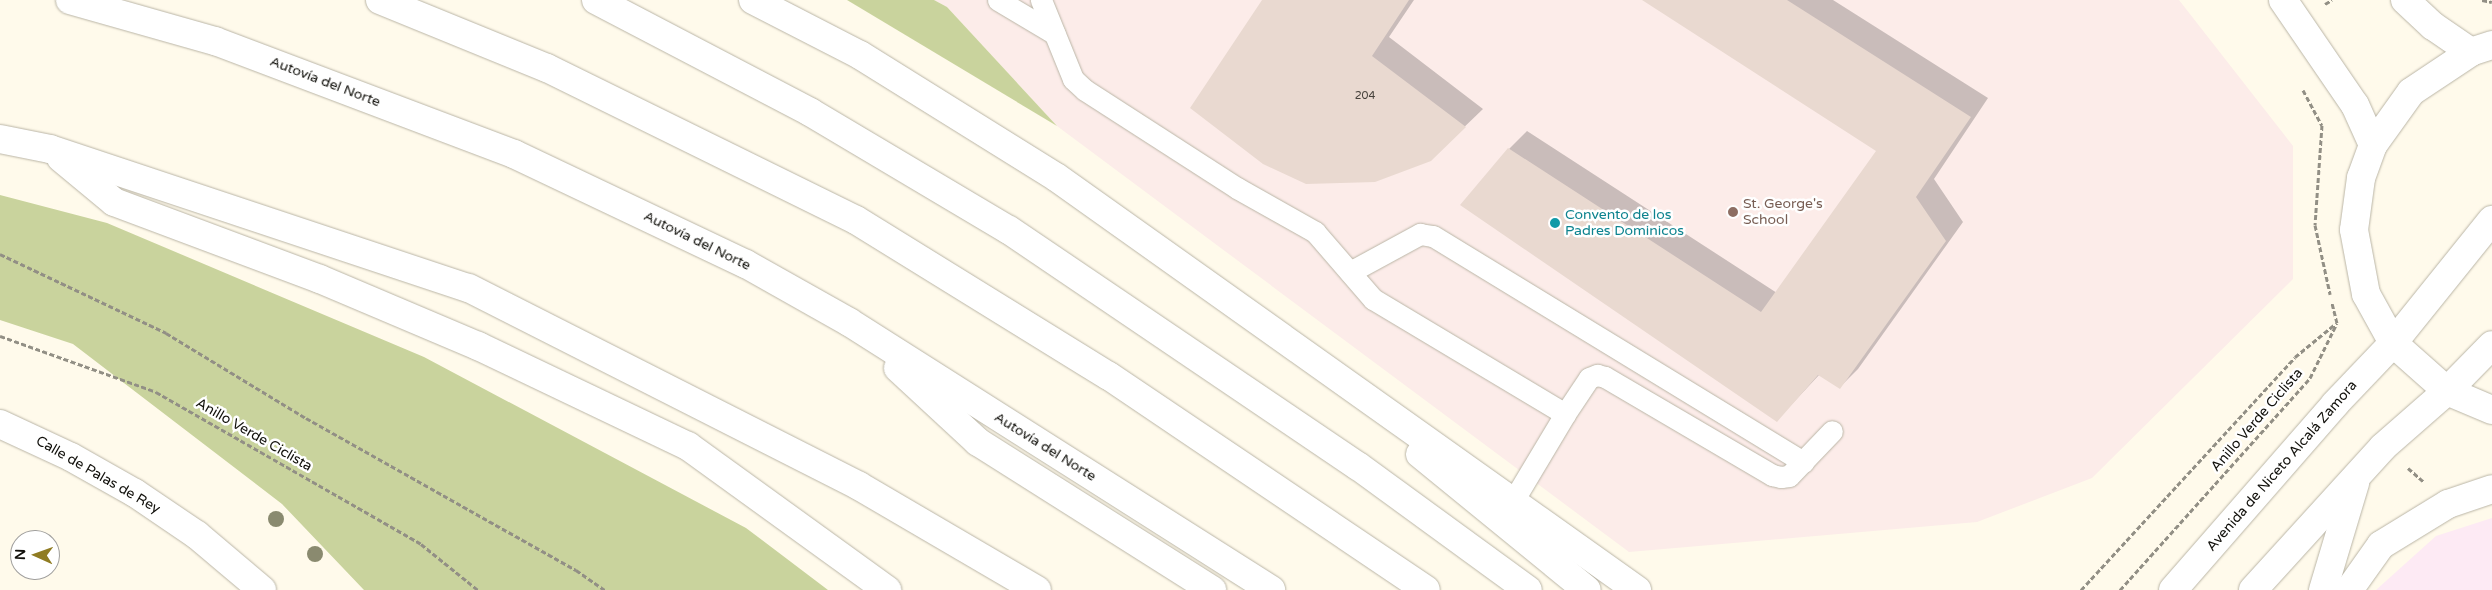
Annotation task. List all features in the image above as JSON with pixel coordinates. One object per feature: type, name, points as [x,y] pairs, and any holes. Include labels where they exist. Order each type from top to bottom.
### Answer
[{"type":"main road","name":"Autovía del Norte","points":[[70,0],[216,41],[514,154],[746,264],[849,322],[1271,590]]},
{"type":"main road","points":[[380,0],[547,68],[856,220],[1108,376],[1426,590]]},
{"type":"main road","points":[[596,0],[810,112],[1009,230],[1358,466],[1528,590]]},
{"type":"main road","points":[[753,0],[860,55],[1056,177],[1637,590]]},
{"type":"main road","points":[[2283,0],[2355,105],[2373,145]]},
{"type":"main road","points":[[2405,0],[2433,26],[2481,48]]},
{"type":"main road","points":[[2481,48],[2411,92],[2373,145],[2361,178],[2354,230],[2366,294],[2393,343],[2447,391],[2492,410]]},
{"type":"main road","points":[[0,138],[50,149],[469,288],[850,482],[921,521],[1037,590]]},
{"type":"main road","points":[[50,149],[114,202],[373,302],[478,346],[688,446],[887,590]]},
{"type":"main road","name":"Avenida de Niceto Alcalá Zamora","points":[[2173,590],[2335,404],[2393,343],[2492,220]]},
{"type":"main road","points":[[849,322],[978,442],[1212,590]]},
{"type":"main road","points":[[2253,590],[2383,447],[2447,391],[2492,345]]},
{"type":"main road","points":[[1315,360],[1462,491],[1587,590]]},
{"type":"main road","name":"Calle de Palas de Rey","points":[[0,424],[71,457],[135,493],[197,535],[262,590]]},
{"type":"main road","points":[[2323,590],[2357,476]]},
{"type":"main road","points":[[2350,590],[2381,545],[2448,504],[2492,489]]},
{"type":"main road","points":[[921,521],[1004,590]]},
{"type":"lane","points":[[998,0],[1055,34]]},
{"type":"lane","points":[[1042,0],[1073,79],[1085,90],[1236,188],[1315,232],[1373,299],[1565,414]]},
{"type":"lane","points":[[1350,272],[1420,234],[1433,236],[1803,462]]},
{"type":"lane","points":[[1513,501],[1565,414],[1589,378],[1597,375],[1605,377],[1772,475],[1789,476],[1832,431]]},
{"type":"path","points":[[2482,0],[2492,2]]},
{"type":"path","points":[[2081,590],[2295,357],[2337,323],[2315,225],[2322,126],[2300,86]]},
{"type":"path","points":[[0,254],[166,333],[306,418],[576,570],[605,590]]},
{"type":"path","name":"Anillo Verde Ciclista","points":[[2120,590],[2310,378],[2337,323]]},
{"type":"path","name":"Anillo Verde Ciclista","points":[[0,336],[156,392],[421,544],[478,590]]},
{"type":"shaded area","name":"St. George's School","points":[[934,0],[2179,0],[2293,146],[2293,279],[2092,478],[1977,522],[1629,552],[1057,126],[947,7]]},
{"type":"shaded area","points":[[2492,518],[2492,590],[2376,590],[2436,536]]},
{"type":"green space","points":[[847,0],[934,0],[947,7],[1057,126]]},
{"type":"green space","points":[[0,195],[107,223],[424,357],[746,528],[828,590],[364,590],[282,504],[73,344],[0,320]]},
{"type":"building","points":[[1262,0],[1409,0],[1372,56],[1466,127],[1431,161],[1375,182],[1306,184],[1263,164],[1190,108]]},
{"type":"building","name":"Convento de los Padres Dominicos","points":[[1642,0],[1787,0],[1971,117],[1916,197],[1946,241],[1840,389],[1818,375],[1777,422],[1460,205],[1508,148],[1761,312],[1876,151]]},
{"type":"place","name":"St. George's School","points":[[1733,212]]},
{"type":"place","name":"Convento de los Padres Dominicos","points":[[1555,223]]}]
